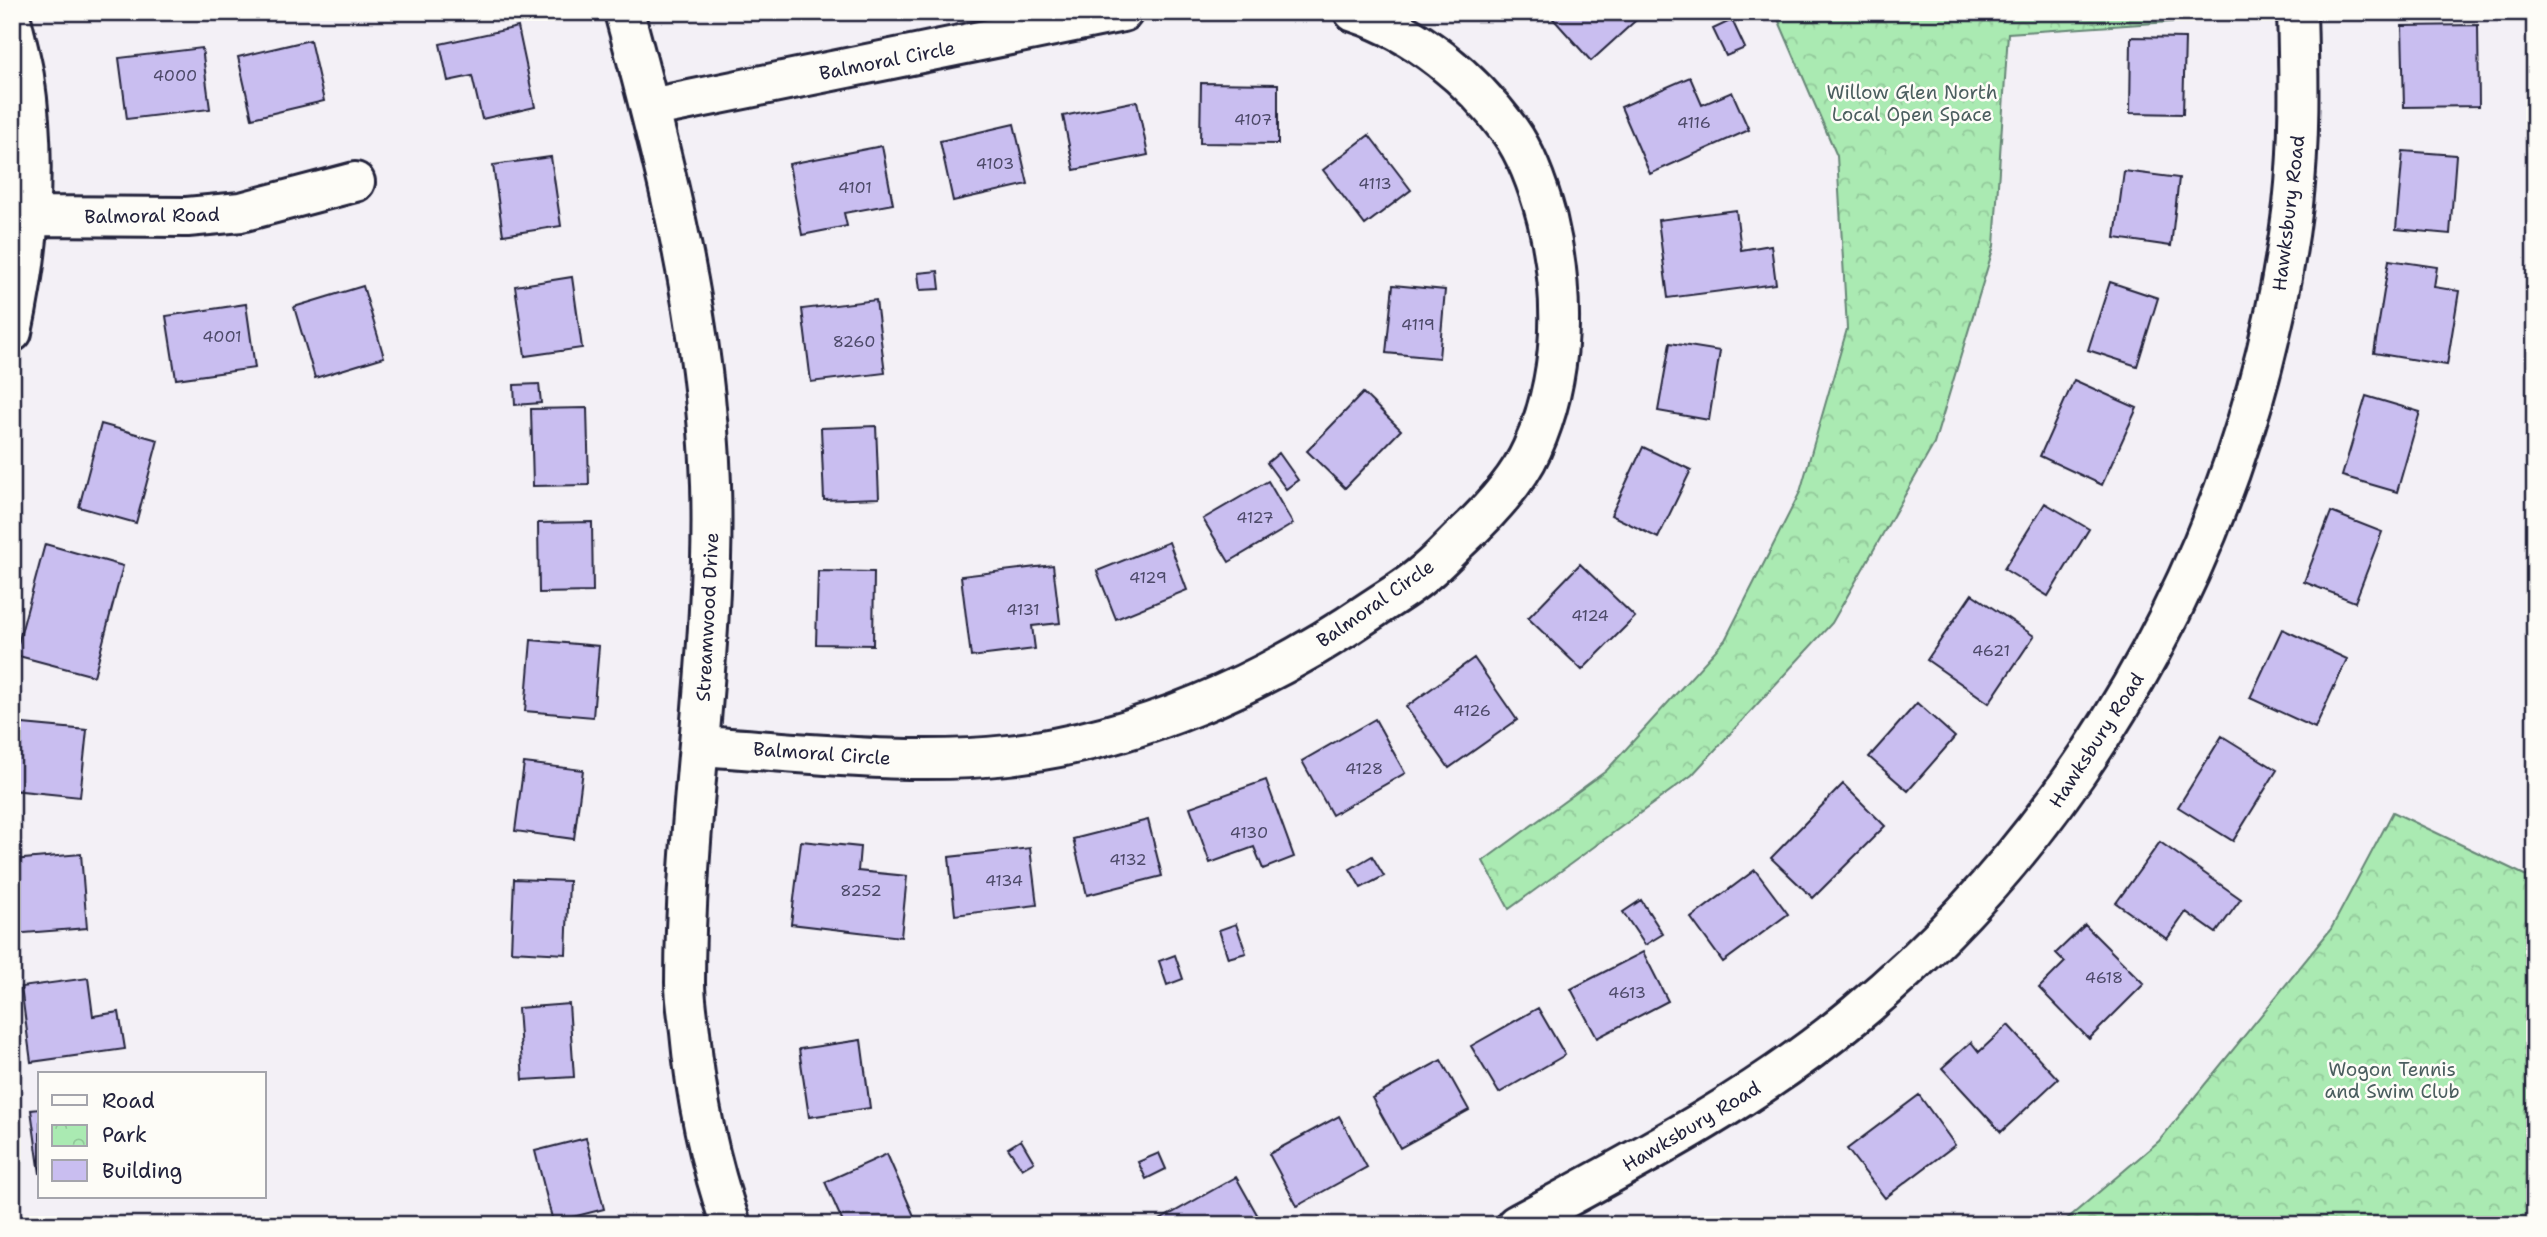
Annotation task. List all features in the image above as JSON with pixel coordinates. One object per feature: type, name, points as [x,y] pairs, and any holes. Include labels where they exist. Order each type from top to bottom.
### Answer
[{"type":"street","name":"Streamwood Drive","points":[[624,12],[682,244],[701,366],[711,483],[711,598],[688,902],[685,986],[694,1076],[712,1170],[731,1225]]},
{"type":"street","name":"Balmoral Circle","points":[[650,108],[1123,12]]},
{"type":"street","name":"Balmoral Circle","points":[[700,746],[914,759],[1008,755],[1087,741],[1167,717],[1253,681],[1341,631],[1422,575],[1493,508],[1532,451],[1554,384],[1561,321],[1556,256],[1539,190],[1511,133],[1471,88],[1419,42],[1354,12]]},
{"type":"street","name":"Hawksbury Road","points":[[1516,1225],[1664,1145],[1782,1072],[1857,1014],[1951,928],[2052,810],[2135,684],[2201,551],[2250,414],[2277,307],[2293,203],[2300,97],[2297,12]]},
{"type":"street","points":[[12,23],[24,76],[30,141],[30,216],[21,293],[12,332]]},
{"type":"street","name":"Balmoral Road","points":[[30,216],[187,218],[241,212],[355,183]]},
{"type":"green space","name":"Willow Glen North Local Open Space","points":[[1775,12],[2241,12],[2242,17],[2008,33],[1994,246],[1934,444],[1832,623],[1692,775],[1509,909],[1483,861],[1606,771],[1725,640],[1800,492],[1847,329],[1837,156]]},
{"type":"green space","name":"Wogon Tennis and Swim Club","points":[[2393,812],[2535,880],[2535,1225],[2060,1225],[2159,1141],[2331,929]]},
{"type":"building","points":[[1547,12],[1645,12],[1591,61]]},
{"type":"building","points":[[1732,20],[1745,48],[1726,56],[1713,29]]},
{"type":"building","points":[[2478,25],[2479,106],[2404,107],[2402,26]]},
{"type":"building","points":[[518,27],[535,107],[482,119],[472,76],[448,81],[440,44]]},
{"type":"building","points":[[2131,37],[2185,38],[2183,114],[2130,113]]},
{"type":"building","points":[[310,40],[324,101],[252,118],[238,57]]},
{"type":"building","points":[[202,48],[210,109],[127,119],[119,58]]},
{"type":"building","points":[[1690,77],[1702,105],[1732,92],[1749,130],[1650,174],[1621,107]]},
{"type":"building","points":[[1201,83],[1278,84],[1278,144],[1200,143]]},
{"type":"building","points":[[1137,101],[1148,155],[1074,170],[1063,116]]},
{"type":"building","points":[[1014,124],[1028,184],[953,201],[940,141]]},
{"type":"building","points":[[1369,135],[1411,190],[1365,225],[1323,170]]},
{"type":"building","points":[[882,146],[893,204],[844,213],[847,226],[802,235],[789,164]]},
{"type":"building","points":[[2403,151],[2456,155],[2450,234],[2396,229]]},
{"type":"building","points":[[551,157],[561,226],[503,235],[493,165]]},
{"type":"building","points":[[2124,171],[2179,178],[2171,246],[2115,238]]},
{"type":"building","points":[[1736,210],[1741,250],[1771,245],[1776,284],[1668,298],[1658,220]]},
{"type":"building","points":[[2389,260],[2437,267],[2434,287],[2459,291],[2447,365],[2374,353]]},
{"type":"building","points":[[938,271],[940,289],[920,290],[918,273]]},
{"type":"building","points":[[572,277],[582,348],[525,356],[515,286]]},
{"type":"building","points":[[2110,282],[2158,298],[2137,366],[2088,350]]},
{"type":"building","points":[[1393,285],[1445,290],[1439,358],[1386,353]]},
{"type":"building","points":[[363,286],[384,357],[315,378],[294,307]]},
{"type":"building","points":[[876,300],[885,373],[811,382],[802,309]]},
{"type":"building","points":[[246,304],[255,368],[176,379],[166,316]]},
{"type":"building","points":[[1670,343],[1720,351],[1709,420],[1658,411]]},
{"type":"building","points":[[2074,380],[2137,408],[2102,485],[2040,456]]},
{"type":"building","points":[[539,384],[541,403],[515,405],[514,385]]},
{"type":"building","points":[[1363,393],[1401,430],[1345,488],[1307,451]]},
{"type":"building","points":[[2366,396],[2420,412],[2397,492],[2342,476]]},
{"type":"building","points":[[587,408],[589,485],[533,486],[531,409]]},
{"type":"building","points":[[101,424],[158,440],[136,523],[79,507]]},
{"type":"building","points":[[876,426],[879,498],[824,500],[821,428]]},
{"type":"building","points":[[1643,447],[1691,470],[1658,538],[1611,515]]},
{"type":"building","points":[[1279,453],[1298,480],[1286,489],[1267,463]]},
{"type":"building","points":[[1268,481],[1293,524],[1229,562],[1203,519]]},
{"type":"building","points":[[2045,503],[2089,529],[2048,596],[2004,569]]},
{"type":"building","points":[[2331,512],[2382,532],[2355,602],[2304,582]]},
{"type":"building","points":[[592,522],[593,592],[539,593],[538,523]]},
{"type":"building","points":[[1169,542],[1187,590],[1116,619],[1097,571]]},
{"type":"building","points":[[45,544],[123,566],[94,676],[15,655]]},
{"type":"building","points":[[1580,564],[1635,617],[1582,670],[1528,618]]},
{"type":"building","points":[[1053,565],[1060,623],[1032,626],[1035,649],[971,657],[961,576]]},
{"type":"building","points":[[818,571],[874,572],[873,645],[816,644]]},
{"type":"building","points":[[1972,594],[2034,636],[1989,703],[1927,660]]},
{"type":"building","points":[[2282,629],[2347,659],[2315,728],[2250,698]]},
{"type":"building","points":[[531,640],[599,646],[593,717],[525,711]]},
{"type":"building","points":[[1474,658],[1517,720],[1449,768],[1406,707]]},
{"type":"building","points":[[1917,703],[1955,737],[1908,791],[1869,757]]},
{"type":"building","points":[[1375,719],[1405,773],[1332,815],[1302,761]]},
{"type":"building","points":[[12,723],[87,730],[80,797],[12,790]]},
{"type":"building","points":[[2222,736],[2277,770],[2233,841],[2178,807]]},
{"type":"building","points":[[524,763],[583,770],[574,839],[515,831]]},
{"type":"building","points":[[1266,780],[1294,857],[1263,869],[1254,847],[1210,863],[1190,807]]},
{"type":"building","points":[[1843,784],[1885,826],[1813,898],[1771,858]]},
{"type":"building","points":[[1148,820],[1162,876],[1087,895],[1073,839]]},
{"type":"building","points":[[801,841],[860,847],[858,871],[907,876],[901,937],[791,924]]},
{"type":"building","points":[[2160,842],[2241,899],[2216,933],[2186,912],[2167,939],[2116,903]]},
{"type":"building","points":[[1030,848],[1037,905],[955,915],[949,857]]},
{"type":"building","points":[[81,854],[87,928],[12,934],[12,860]]},
{"type":"building","points":[[1372,856],[1384,876],[1361,888],[1350,869]]},
{"type":"building","points":[[1755,870],[1788,914],[1723,962],[1691,918]]},
{"type":"building","points":[[514,879],[569,881],[566,954],[511,951]]},
{"type":"building","points":[[1641,900],[1663,934],[1645,945],[1623,912]]},
{"type":"building","points":[[1236,924],[1246,953],[1228,958],[1219,930]]},
{"type":"building","points":[[2085,925],[2144,984],[2089,1039],[2039,988],[2065,962],[2056,953]]},
{"type":"building","points":[[1643,952],[1668,1001],[1597,1038],[1571,989]]},
{"type":"building","points":[[1175,955],[1183,979],[1167,985],[1159,961]]},
{"type":"building","points":[[88,978],[93,1016],[119,1012],[125,1049],[31,1062],[21,987]]},
{"type":"building","points":[[569,1004],[574,1077],[523,1080],[518,1008]]},
{"type":"building","points":[[1538,1008],[1565,1055],[1499,1093],[1471,1046]]},
{"type":"building","points":[[2008,1025],[2058,1079],[2001,1132],[1942,1068],[1971,1042],[1979,1052]]},
{"type":"building","points":[[861,1040],[870,1108],[809,1117],[799,1049]]},
{"type":"building","points":[[1441,1060],[1469,1110],[1400,1148],[1372,1098]]},
{"type":"building","points":[[1919,1095],[1955,1145],[1885,1198],[1847,1149]]},
{"type":"building","points":[[38,1109],[38,1160],[31,1110]]},
{"type":"building","points":[[1339,1116],[1367,1167],[1297,1206],[1269,1154]]},
{"type":"building","points":[[586,1138],[604,1209],[553,1222],[535,1151]]},
{"type":"building","points":[[1021,1140],[1034,1162],[1022,1169],[1008,1148]]},
{"type":"building","points":[[1159,1153],[1166,1169],[1146,1179],[1138,1162]]},
{"type":"building","points":[[887,1154],[918,1225],[844,1225],[825,1182]]},
{"type":"building","points":[[1236,1177],[1263,1225],[1162,1225],[1160,1220]]}]
